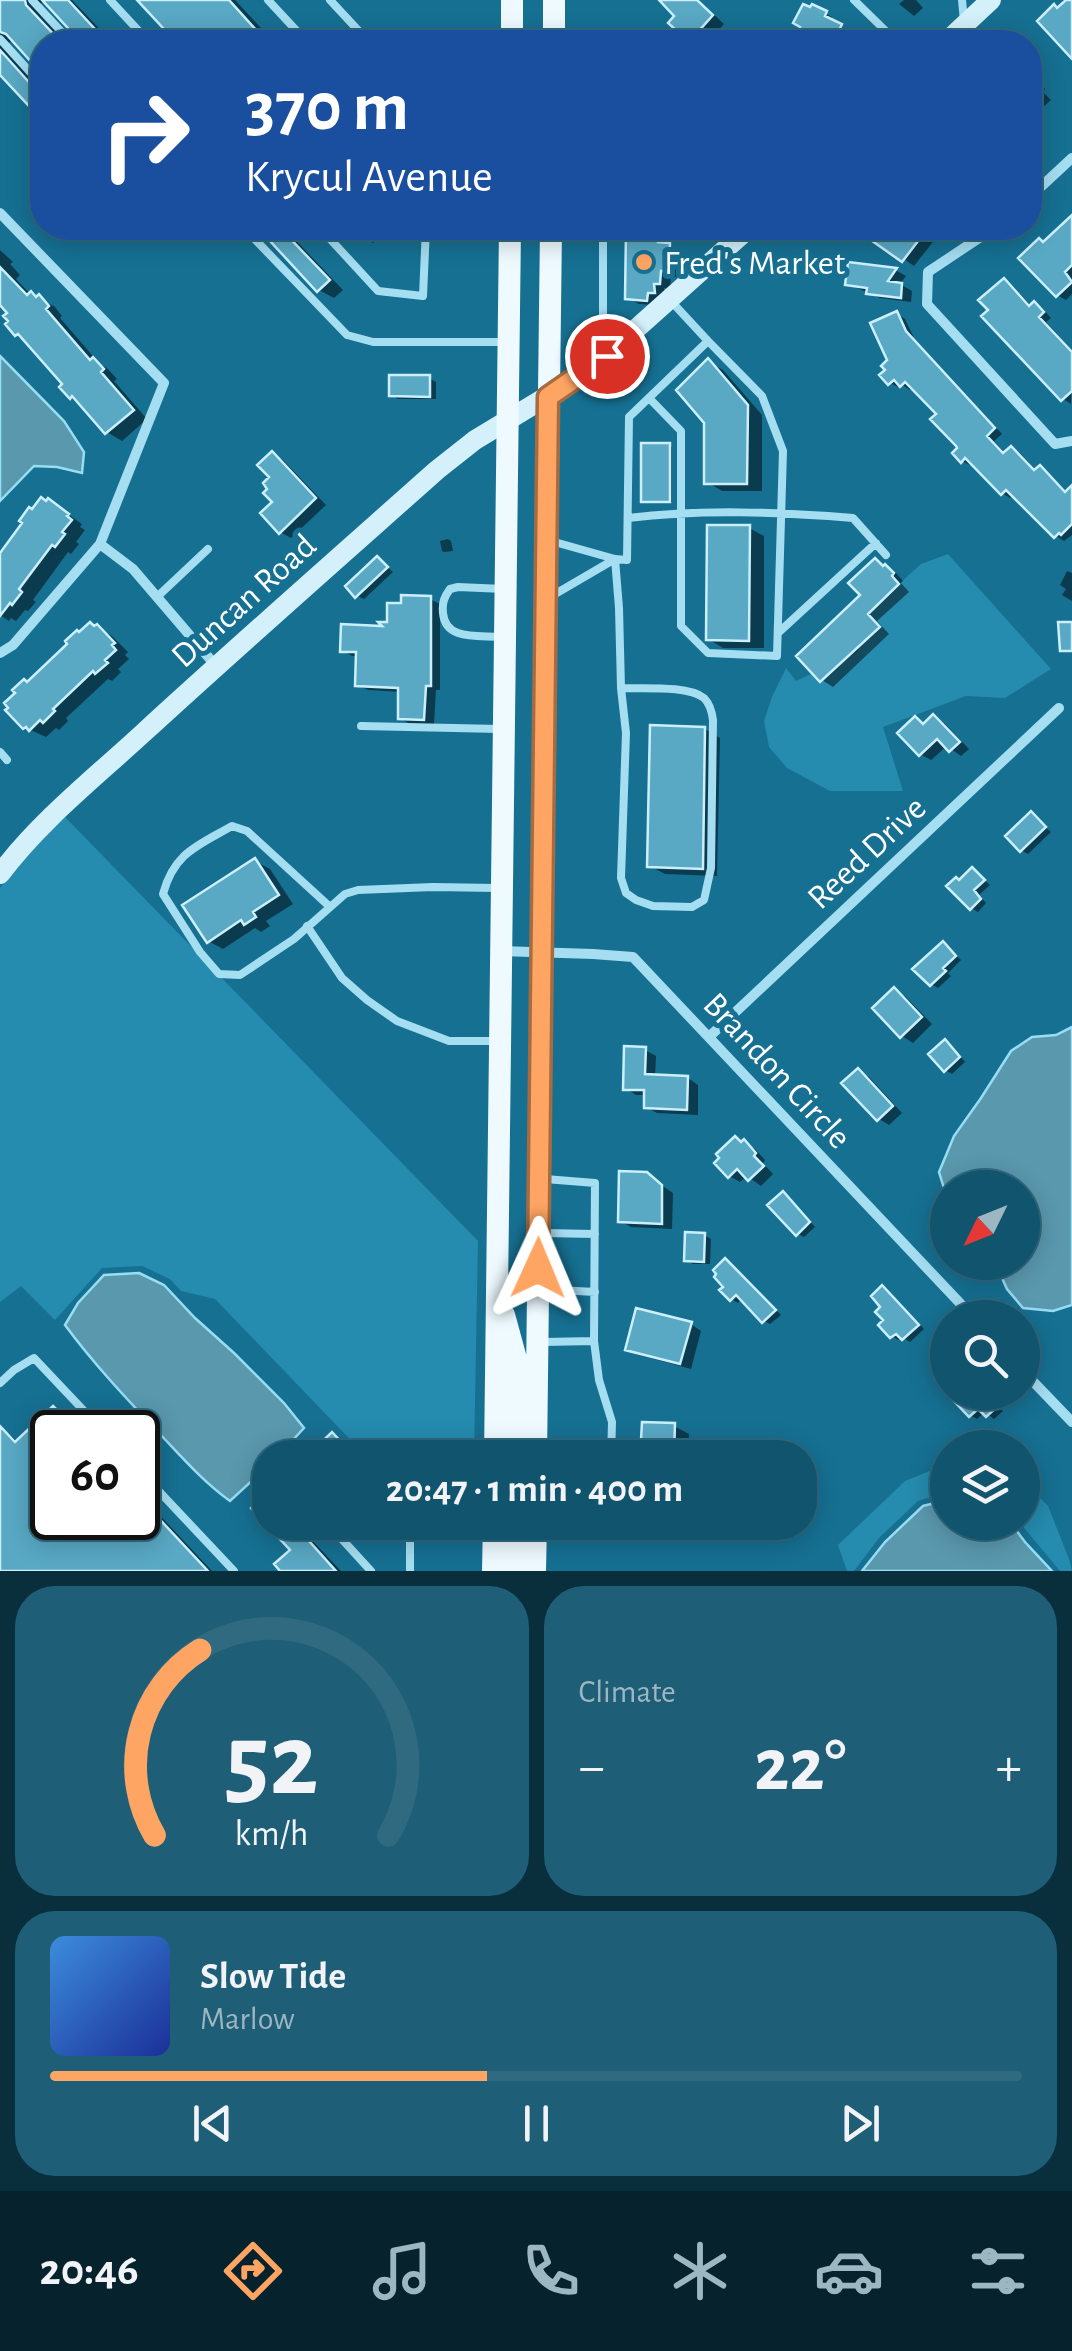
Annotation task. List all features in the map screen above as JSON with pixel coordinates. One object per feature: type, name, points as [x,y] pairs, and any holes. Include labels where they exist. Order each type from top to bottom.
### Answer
[{"type":"main road","points":[[512,0],[512,30]]},
{"type":"main road","points":[[554,0],[554,30]]},
{"type":"main road","points":[[495,1440],[510,240]]},
{"type":"main road","points":[[536,1440],[552,240]]},
{"type":"main road","points":[[496,1288],[516,1359],[515,1440]]},
{"type":"main road","points":[[493,1571],[494,1540]]},
{"type":"main road","points":[[514,1540],[514,1571]]},
{"type":"main road","points":[[535,1571],[536,1540]]},
{"type":"street","points":[[960,30],[991,0]]},
{"type":"street","points":[[1042,186],[1072,158]]},
{"type":"street","points":[[0,213],[164,384],[100,544],[12,645],[0,653]]},
{"type":"street","name":"Duncan Road","points":[[0,874],[51,819],[216,666],[437,470],[468,445],[607,356],[735,240]]},
{"type":"street","points":[[976,240],[928,272],[927,304],[1055,444],[1072,441]]},
{"type":"street","points":[[100,544],[133,569],[216,666]]},
{"type":"street","name":"Reed Drive","points":[[710,1036],[1059,708]]},
{"type":"street","name":"Brandon Circle","points":[[500,951],[633,957],[957,1300]]},
{"type":"street","points":[[1040,1389],[1072,1422]]},
{"type":"lane","points":[[32,0],[60,30]]},
{"type":"lane","points":[[110,0],[139,30]]},
{"type":"lane","points":[[268,0],[296,30]]},
{"type":"lane","points":[[330,0],[358,30]]},
{"type":"lane","points":[[854,0],[884,30]]},
{"type":"lane","points":[[962,0],[964,26]]},
{"type":"lane","points":[[0,40],[30,72]]},
{"type":"lane","points":[[256,240],[347,335],[373,342],[508,342]]},
{"type":"lane","points":[[331,240],[378,291],[423,296],[425,240]]},
{"type":"lane","points":[[603,240],[607,356]]},
{"type":"lane","points":[[722,240],[730,245]]},
{"type":"lane","points":[[649,398],[681,431],[680,626],[708,653],[777,656],[783,451],[762,396],[670,300]]},
{"type":"lane","points":[[547,540],[627,560],[629,417],[708,341]]},
{"type":"lane","points":[[628,518],[679,512],[781,512],[853,518],[886,554]]},
{"type":"lane","points":[[778,633],[876,543]]},
{"type":"lane","points":[[158,597],[208,549]]},
{"type":"lane","points":[[546,599],[615,559]]},
{"type":"lane","points":[[615,559],[621,688],[626,733],[621,878],[626,893],[636,900],[653,906],[692,907],[704,900],[711,868],[714,720],[710,707],[702,696],[688,690],[621,688]]},
{"type":"lane","points":[[504,637],[456,634],[449,630],[443,600],[450,589],[458,587],[505,589]]},
{"type":"lane","points":[[361,726],[504,729]]},
{"type":"lane","points":[[329,906],[247,831],[232,826],[183,853],[168,875],[163,894],[200,952],[220,974],[240,975],[294,939],[345,894],[358,890],[502,888]]},
{"type":"lane","points":[[307,926],[342,978],[397,1022],[449,1041],[499,1041]]},
{"type":"lane","points":[[540,1179],[595,1182],[594,1341],[612,1422],[612,1440]]},
{"type":"lane","points":[[538,1233],[595,1234]]},
{"type":"lane","points":[[538,1289],[595,1292]]},
{"type":"lane","points":[[538,1342],[594,1341]]},
{"type":"lane","points":[[0,1383],[34,1358],[83,1410]]},
{"type":"lane","points":[[160,1492],[234,1571]]},
{"type":"lane","points":[[343,1540],[371,1571]]},
{"type":"lane","points":[[410,1540],[410,1571]]},
{"type":"shaded area","points":[[0,356],[64,421],[84,452],[82,473],[34,466],[0,501]]},
{"type":"shaded area","points":[[948,554],[1051,669],[1005,698],[966,696],[883,727],[903,791],[830,791],[787,768],[769,747],[764,721],[786,668],[796,681],[858,652],[869,611],[921,564]]},
{"type":"shaded area","points":[[65,817],[478,1241],[474,1440],[351,1440],[215,1299],[181,1291],[170,1279],[142,1266],[102,1268],[55,1320],[21,1286],[0,1302],[0,888]]},
{"type":"shaded area","points":[[1072,1027],[1072,1305],[1053,1311],[1040,1310],[1040,1300],[1016,1300],[1003,1280],[1040,1280],[1040,1170],[940,1170],[954,1136],[1011,1051],[1032,1037],[1056,1035]]},
{"type":"shaded area","points":[[139,1273],[164,1285],[284,1403],[304,1428],[293,1440],[252,1440],[252,1481],[230,1501],[160,1434],[160,1410],[138,1410],[65,1325],[78,1303],[104,1275]]},
{"type":"shaded area","points":[[930,1471],[930,1497],[918,1501],[879,1538],[854,1571],[847,1571],[838,1545],[905,1481]]},
{"type":"shaded area","points":[[1040,1498],[1048,1506],[1072,1571],[1060,1571],[1034,1540],[1040,1540]]},
{"type":"shaded area","points":[[930,1504],[930,1540],[1024,1540],[1052,1571],[862,1571],[885,1542],[923,1506]]},
{"type":"building","points":[[0,0],[25,0],[50,30],[30,30],[30,61],[0,32]]},
{"type":"building","points":[[42,0],[68,0],[96,30],[70,30]]},
{"type":"building","points":[[137,0],[229,0],[256,30],[165,30]]},
{"type":"building","points":[[659,0],[697,0],[713,15],[700,30],[676,30],[668,23],[674,16]]},
{"type":"building","points":[[1072,0],[1072,59],[1037,21],[1054,4],[1057,8]]},
{"type":"building","points":[[803,4],[812,4],[842,24],[839,30],[799,30],[793,23]]},
{"type":"building","points":[[0,50],[30,83],[30,107],[0,75]]},
{"type":"building","points":[[1072,215],[1072,265],[1065,272],[1072,282],[1056,297],[1018,258],[1037,240],[1043,242]]},
{"type":"building","points":[[269,240],[292,240],[330,280],[317,292]]},
{"type":"building","points":[[626,240],[670,243],[669,272],[661,271],[660,284],[654,284],[655,293],[648,293],[647,301],[625,299]]},
{"type":"building","points":[[871,240],[919,240],[902,262]]},
{"type":"building","points":[[848,262],[897,268],[888,281],[902,283],[901,298],[866,294],[867,288],[845,285]]},
{"type":"building","points":[[0,267],[27,295],[31,291],[36,297],[39,294],[49,306],[46,309],[90,360],[93,357],[104,369],[101,372],[134,410],[105,434],[5,324],[8,321],[3,316],[7,313],[0,305]]},
{"type":"building","points":[[1004,278],[1029,306],[1034,301],[1044,312],[1039,317],[1072,352],[1072,391],[1061,401],[981,316],[988,310],[978,300]]},
{"type":"building","points":[[897,311],[906,331],[995,428],[987,436],[1003,453],[1011,446],[1034,470],[1040,465],[1065,492],[1072,485],[1072,524],[1061,535],[1054,538],[1006,490],[1001,495],[965,458],[961,463],[952,453],[956,446],[930,419],[936,414],[905,382],[900,387],[894,380],[888,385],[879,375],[887,360],[870,323]]},
{"type":"building","points":[[708,358],[748,405],[747,484],[704,484],[704,423],[676,390]]},
{"type":"building","points":[[389,375],[430,375],[430,397],[389,396]]},
{"type":"building","points":[[641,443],[670,443],[670,502],[641,502]]},
{"type":"building","points":[[272,451],[316,498],[279,534],[260,513],[272,502],[263,493],[267,489],[263,483],[269,477],[257,465]]},
{"type":"building","points":[[41,497],[46,501],[48,498],[72,520],[19,589],[22,592],[0,616],[0,553],[29,507],[32,509]]},
{"type":"building","points":[[707,525],[750,525],[749,641],[706,640]]},
{"type":"building","points":[[377,556],[388,567],[355,598],[345,586]]},
{"type":"building","points":[[875,558],[894,573],[892,576],[899,584],[868,614],[880,627],[820,682],[796,656],[860,595],[848,583]]},
{"type":"building","points":[[401,595],[431,596],[431,686],[426,686],[424,720],[398,719],[398,688],[355,686],[356,652],[340,652],[341,624],[382,626],[378,622],[387,622],[387,603],[401,603]]},
{"type":"building","points":[[90,622],[115,643],[112,645],[116,650],[105,660],[108,663],[95,674],[93,671],[43,723],[40,720],[29,731],[23,729],[5,710],[8,708],[4,703],[15,693],[12,690],[24,679],[27,682],[67,644],[65,641]]},
{"type":"building","points":[[1058,622],[1072,622],[1072,651],[1060,651]]},
{"type":"building","points":[[933,714],[960,742],[949,752],[937,739],[919,756],[897,733],[915,716],[923,724]]},
{"type":"building","points":[[650,725],[705,727],[703,869],[647,867]]},
{"type":"building","points":[[1031,811],[1046,827],[1020,852],[1005,836]]},
{"type":"building","points":[[255,858],[279,895],[253,912],[256,917],[244,925],[241,920],[207,943],[182,905]]},
{"type":"building","points":[[972,867],[985,880],[974,890],[981,899],[970,910],[946,886]]},
{"type":"building","points":[[943,941],[956,956],[930,986],[912,969]]},
{"type":"building","points":[[894,987],[922,1017],[900,1038],[872,1008]]},
{"type":"building","points":[[945,1039],[960,1057],[944,1072],[928,1054]]},
{"type":"building","points":[[624,1046],[646,1047],[645,1074],[688,1076],[687,1110],[644,1108],[644,1090],[623,1090]]},
{"type":"building","points":[[858,1068],[893,1106],[877,1121],[841,1083]]},
{"type":"building","points":[[735,1136],[741,1142],[744,1139],[764,1166],[748,1181],[737,1169],[728,1178],[714,1163],[719,1158],[716,1154]]},
{"type":"building","points":[[619,1171],[647,1172],[662,1185],[662,1224],[618,1222]]},
{"type":"building","points":[[783,1191],[810,1222],[796,1236],[767,1205]]},
{"type":"building","points":[[685,1232],[705,1233],[704,1262],[684,1261]]},
{"type":"building","points":[[725,1258],[776,1310],[762,1323],[736,1295],[730,1301],[719,1290],[723,1287],[713,1270]]},
{"type":"building","points":[[882,1285],[919,1325],[902,1340],[896,1334],[890,1338],[878,1325],[883,1320],[875,1312],[880,1307],[871,1296]]},
{"type":"building","points":[[636,1308],[692,1322],[680,1364],[625,1350]]},
{"type":"building","points":[[642,1422],[675,1423],[675,1440],[641,1440]]},
{"type":"building","points":[[0,1426],[15,1442],[30,1428],[30,1540],[160,1540],[160,1520],[208,1571],[0,1571]]},
{"type":"building","points":[[332,1432],[339,1440],[324,1440]]},
{"type":"building","points":[[281,1540],[308,1540],[336,1571],[280,1571],[274,1564],[290,1550]]},
{"type":"place","name":"Fred's Market","points":[[644,262]]},
{"type":"route","points":[[538,1268],[548,397],[607,356]]}]
